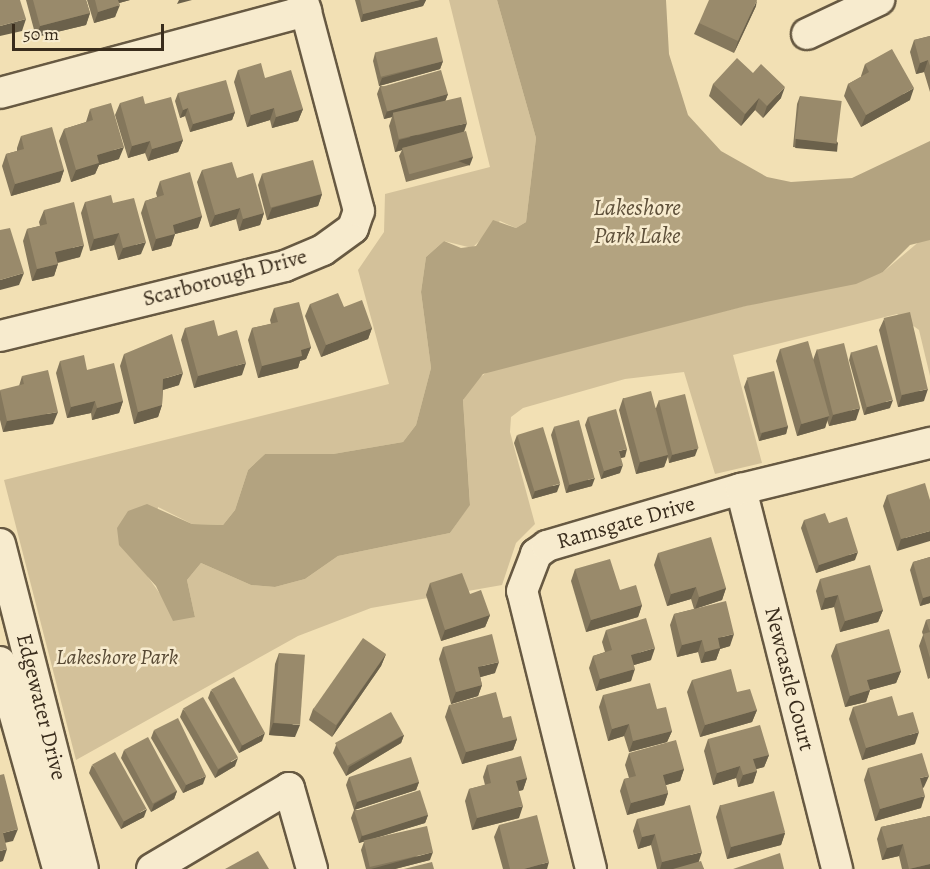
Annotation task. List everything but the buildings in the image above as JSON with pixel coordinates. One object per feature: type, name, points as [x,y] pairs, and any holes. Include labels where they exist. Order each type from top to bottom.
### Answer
[{"type":"street","points":[[807,34],[879,0]]},
{"type":"street","points":[[0,93],[305,6]]},
{"type":"street","name":"Scarborough Drive","points":[[0,336],[285,266],[323,250],[353,228],[359,211],[305,6]]},
{"type":"street","name":"Ramsgate Drive","points":[[591,869],[522,591],[525,573],[547,546],[741,489],[930,443]]},
{"type":"street","name":"Newcastle Court","points":[[741,489],[837,869]]},
{"type":"street","name":"Edgewater Drive","points":[[0,544],[8,610],[83,869]]},
{"type":"street","name":"Edgewater Drive","points":[[0,662],[58,869]]},
{"type":"street","points":[[152,869],[289,788],[312,869]]},
{"type":"green space","name":"Lakeshore Park","points":[[449,0],[497,0],[536,138],[526,222],[516,228],[500,221],[472,248],[444,241],[426,257],[421,292],[431,368],[416,425],[403,442],[333,454],[265,454],[248,470],[235,510],[223,525],[192,524],[158,507],[148,577],[163,598],[195,617],[187,580],[201,563],[251,585],[275,587],[305,579],[338,556],[450,533],[470,504],[463,400],[473,382],[493,368],[883,272],[921,240],[930,240],[930,376],[919,330],[897,314],[733,355],[762,463],[715,474],[684,372],[625,379],[523,408],[511,417],[510,432],[535,524],[516,543],[502,585],[371,608],[298,636],[76,760],[4,480],[389,384],[358,270],[384,232],[385,194],[490,167]]},
{"type":"water","name":"Lakeshore Park Lake","points":[[497,0],[666,0],[669,54],[688,115],[721,151],[767,177],[791,182],[852,178],[930,141],[930,240],[910,245],[883,272],[856,284],[746,306],[483,374],[463,400],[470,505],[450,533],[338,556],[305,579],[275,587],[251,585],[201,563],[187,580],[195,617],[173,621],[156,586],[119,545],[117,528],[128,511],[147,504],[192,524],[223,525],[235,510],[248,470],[265,454],[333,454],[403,442],[416,425],[431,368],[421,292],[426,257],[444,241],[461,248],[476,246],[493,220],[516,228],[526,222],[536,138]]}]
